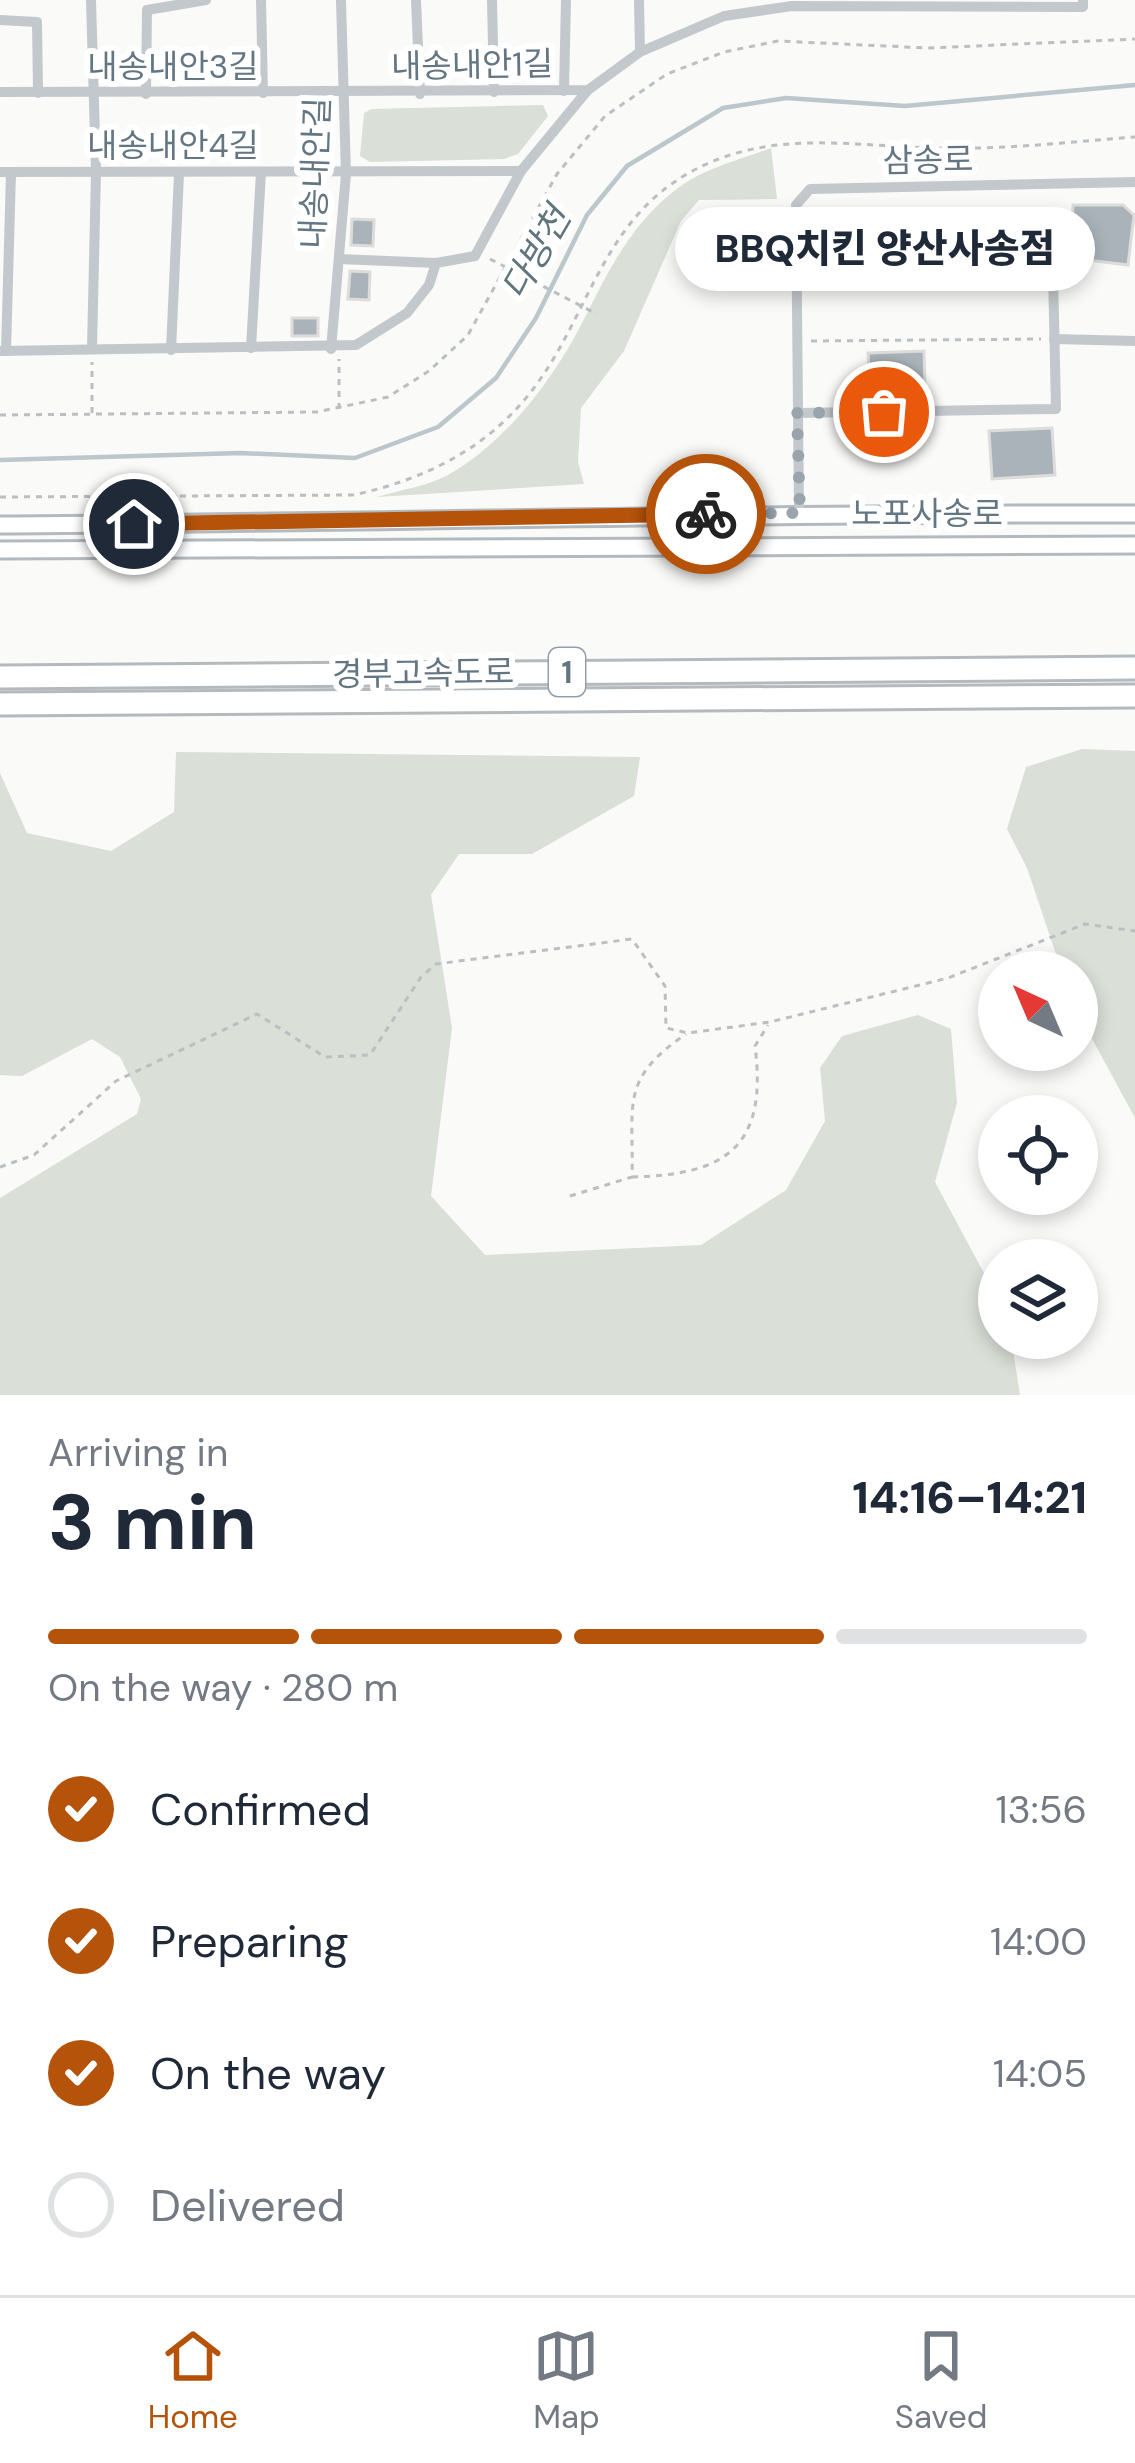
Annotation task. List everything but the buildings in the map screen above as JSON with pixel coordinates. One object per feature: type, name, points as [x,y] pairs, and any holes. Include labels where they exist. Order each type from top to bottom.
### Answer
[{"type":"highway","name":"경부고속도로","points":[[0,677],[1135,668]]},
{"type":"highway","name":"경부고속도로","points":[[0,704],[1135,695]]},
{"type":"main road","name":"노포사송로","points":[[0,525],[800,513],[1135,514]]},
{"type":"main road","name":"노포사송로","points":[[0,550],[1135,545]]},
{"type":"street","points":[[91,0],[96,172],[92,350]]},
{"type":"street","points":[[146,94],[148,10],[206,0]]},
{"type":"street","points":[[261,0],[263,93]]},
{"type":"street","name":"내송내안길","points":[[335,348],[346,174],[341,0]]},
{"type":"street","points":[[416,0],[420,94]]},
{"type":"street","points":[[492,0],[494,92]]},
{"type":"street","points":[[564,91],[566,0]]},
{"type":"street","points":[[639,0],[640,52]]},
{"type":"street","name":"내송내안1길","points":[[346,93],[588,90],[640,52],[724,16],[791,3],[1083,3]]},
{"type":"street","points":[[0,20],[37,22],[38,93]]},
{"type":"street","points":[[339,259],[467,261],[477,253],[521,170],[588,90]]},
{"type":"street","name":"내송내안3길","points":[[0,92],[346,93]]},
{"type":"street","name":"내송내안4길","points":[[6,173],[521,170]]},
{"type":"street","points":[[251,348],[261,172]]},
{"type":"street","points":[[6,173],[3,351],[335,348],[369,338],[407,313],[429,285],[436,263]]},
{"type":"street","points":[[171,350],[179,174]]},
{"type":"street","name":"삼송로","points":[[800,513],[796,205],[810,189],[1135,182]]},
{"type":"street","points":[[797,272],[1053,273],[1056,409],[797,413]]},
{"type":"street","points":[[1054,339],[1135,341]]},
{"type":"path","points":[[0,415],[339,411],[388,397],[429,371],[468,335],[557,174],[605,116],[667,74],[724,52],[778,41],[928,48],[1135,39]]},
{"type":"path","points":[[0,497],[353,495],[389,487],[441,469],[495,429],[532,391],[576,303],[626,226],[655,196],[734,153],[815,140],[938,148],[1135,137]]},
{"type":"path","points":[[477,253],[597,314]]},
{"type":"path","points":[[797,341],[1054,339]]},
{"type":"path","points":[[335,348],[339,411]]},
{"type":"path","points":[[92,350],[92,415]]},
{"type":"path","points":[[0,1167],[34,1155],[116,1081],[257,1014],[325,1058],[370,1054],[421,977],[436,964],[632,939],[665,986],[666,1028],[688,1033],[770,1022],[948,978],[1085,924],[1135,931]]},
{"type":"path","points":[[570,1196],[632,1177],[703,1171],[735,1153],[753,1113],[758,1075],[754,1046],[770,1022]]},
{"type":"path","points":[[632,1177],[637,1078],[652,1058],[688,1033]]},
{"type":"shaded area","points":[[543,105],[548,116],[518,154],[504,159],[370,162],[360,156],[364,113],[372,109]]},
{"type":"shaded area","points":[[771,148],[777,199],[699,200],[681,221],[624,351],[581,408],[578,462],[584,484],[377,497],[440,479],[489,446],[557,366],[611,267],[646,217],[688,181]]},
{"type":"shaded area","points":[[1082,749],[1135,751],[1135,1118],[1098,1050],[1098,951],[1055,951],[1027,868],[1007,829],[1026,767]]},
{"type":"shaded area","points":[[176,752],[640,757],[634,796],[532,854],[459,854],[431,895],[452,1028],[431,1196],[485,1255],[701,1245],[786,1190],[825,1121],[820,1068],[842,1036],[918,1015],[951,1029],[957,1103],[935,1182],[978,1262],[978,1359],[1014,1359],[1020,1395],[0,1395],[0,1198],[137,1114],[141,1099],[120,1057],[92,1039],[22,1076],[0,1075],[0,773],[27,833],[111,851],[174,812]]},
{"type":"waterway","name":"다방천","points":[[0,460],[240,453],[355,458],[438,427],[496,378],[536,318],[587,215],[627,166],[723,108],[786,98],[905,106],[1135,85]]},
{"type":"way so far","points":[[706,514],[800,513],[797,413],[884,412]]},
{"type":"place","name":"BBQ치킨 양산사송점","points":[[884,412]]},
{"type":"route","points":[[134,524],[536,521],[560,516],[706,514]]}]
